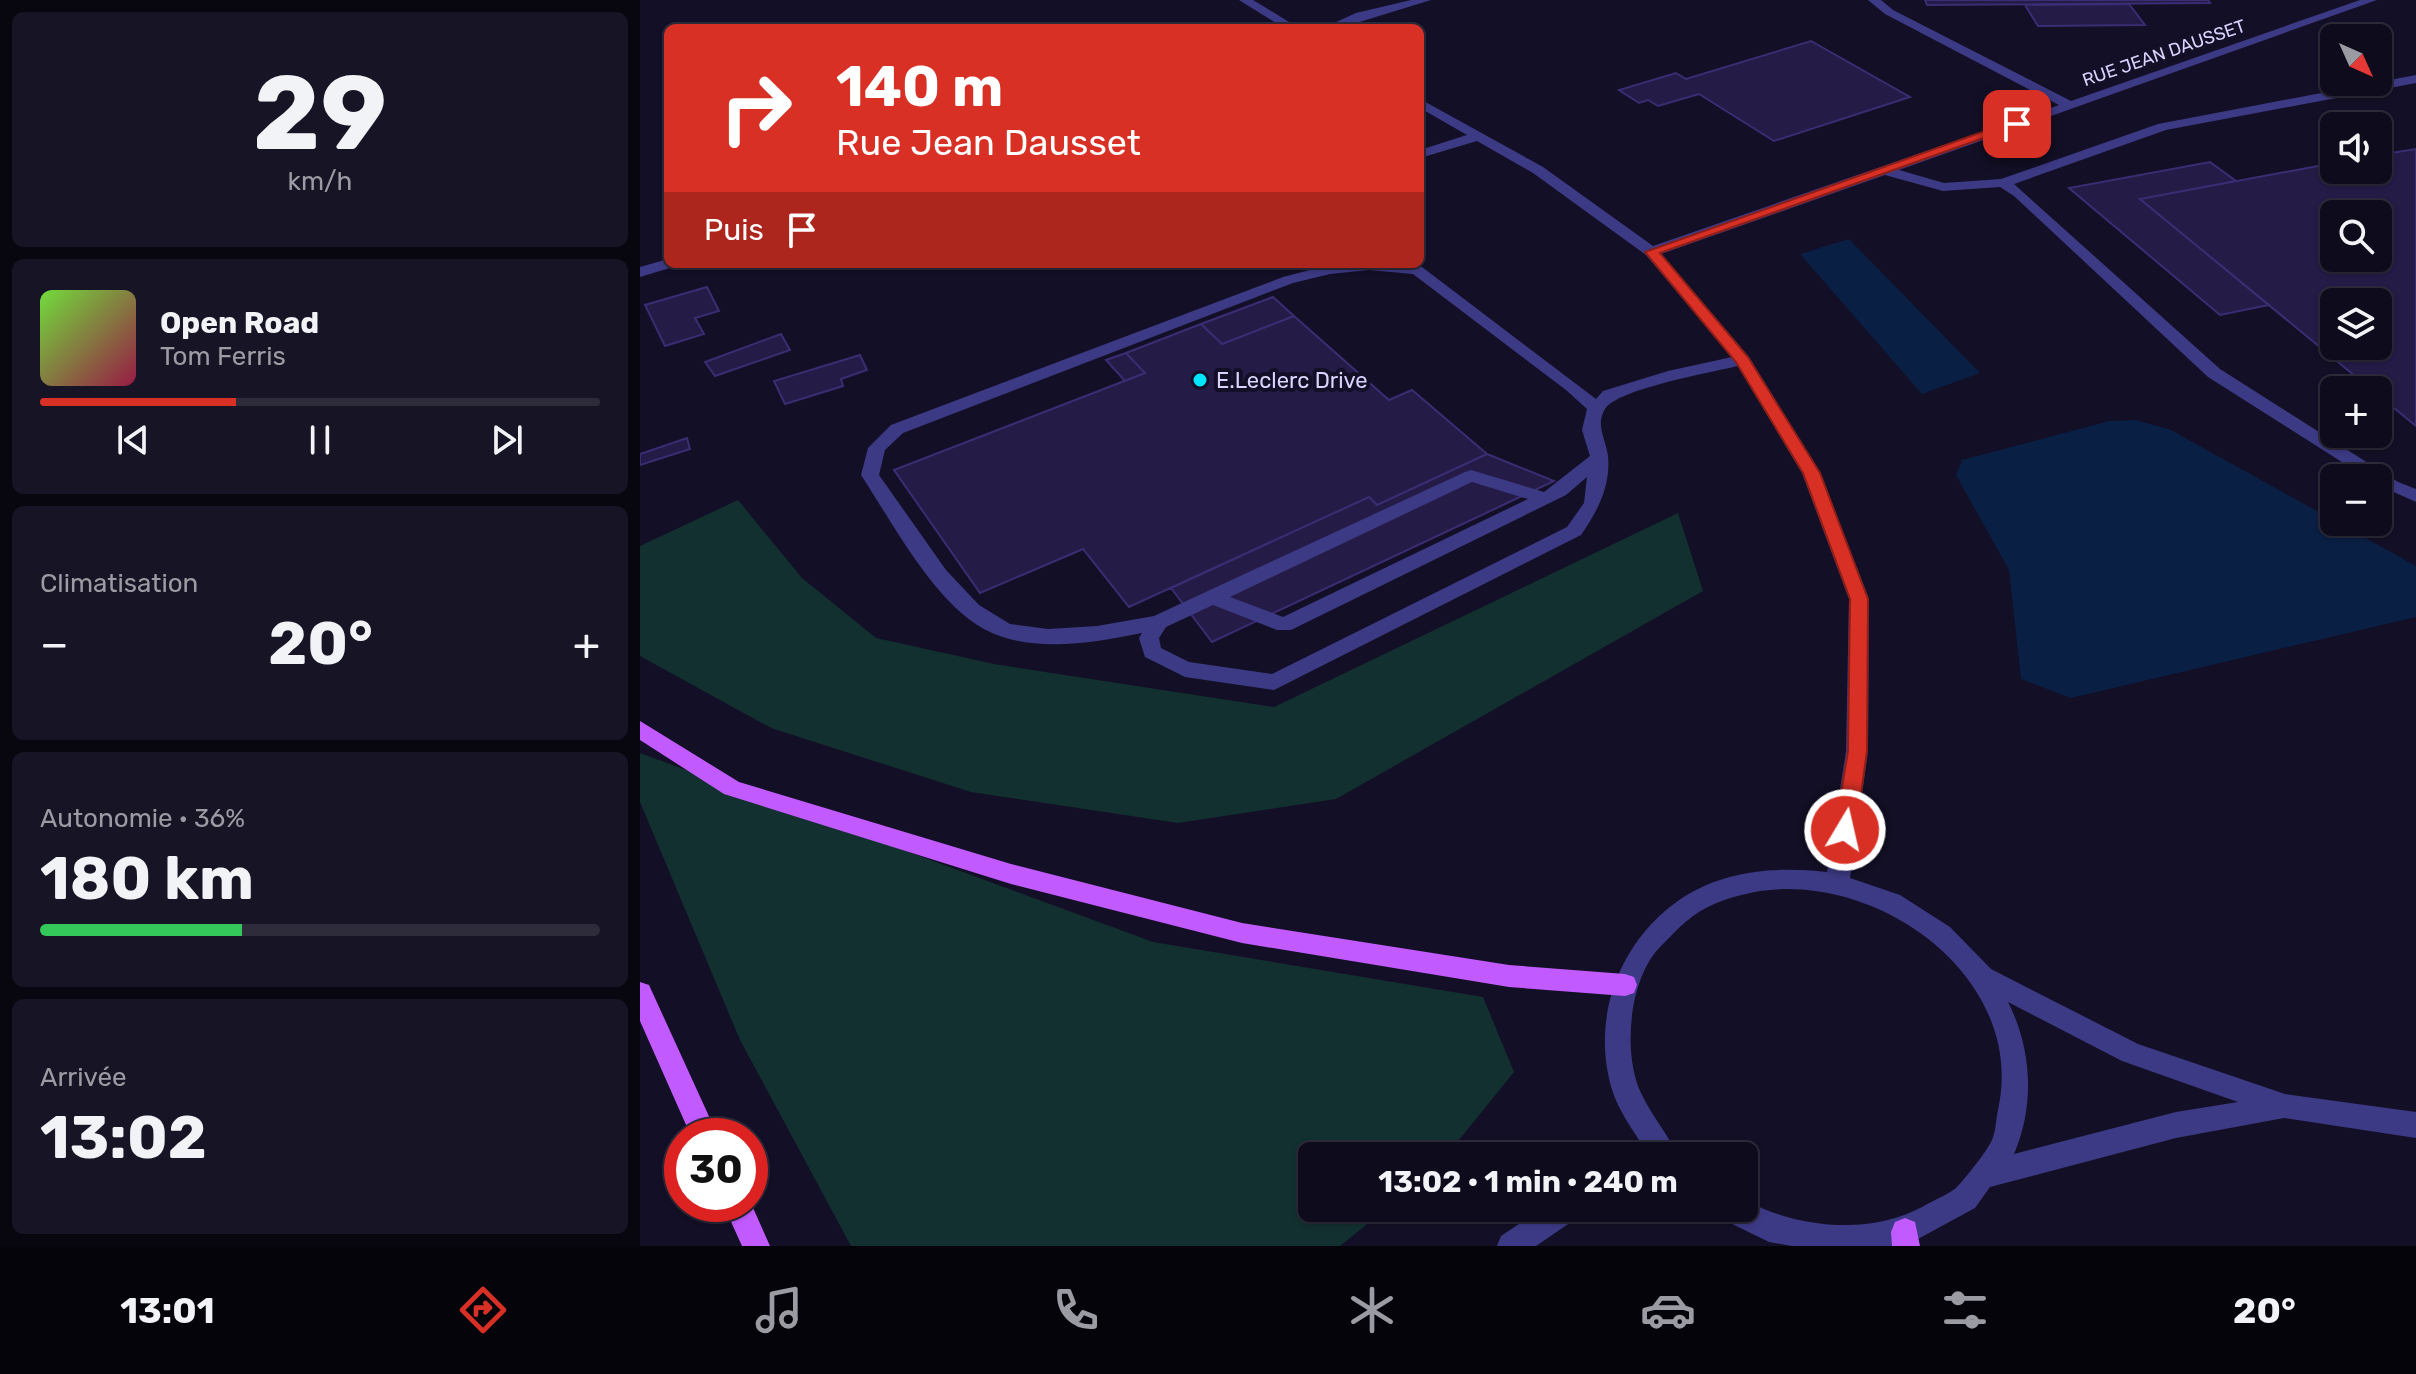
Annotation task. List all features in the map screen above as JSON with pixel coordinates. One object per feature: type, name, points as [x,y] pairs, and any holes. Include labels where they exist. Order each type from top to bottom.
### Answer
[{"type":"main road","points":[[640,729],[732,788],[1011,874],[1242,933],[1509,976],[1625,985]]},
{"type":"main road","points":[[640,993],[697,1118]]},
{"type":"main road","points":[[745,1222],[756,1246]]},
{"type":"street","points":[[1245,0],[1286,24]]},
{"type":"street","points":[[1339,24],[1425,0]]},
{"type":"street","points":[[1874,0],[1889,12],[2070,105]]},
{"type":"street","name":"RUE JEAN DAUSSET","points":[[1651,252],[2371,0]]},
{"type":"street","points":[[1884,170],[1943,187],[2003,183],[2163,127],[2416,79]]},
{"type":"street","points":[[1424,105],[1538,170],[1651,252],[1743,360],[1811,473],[1859,599],[1857,751],[1837,883]]},
{"type":"street","points":[[1424,153],[1479,136]]},
{"type":"street","points":[[2003,183],[2019,193],[2214,373],[2392,486],[2416,496]]},
{"type":"street","points":[[640,272],[664,265]]},
{"type":"street","points":[[1339,268],[1288,280],[897,429],[880,442],[870,457],[870,475],[953,592],[991,624],[1039,636],[1104,634],[1159,622],[1471,476],[1545,498]]},
{"type":"street","points":[[1398,268],[1417,270],[1572,386],[1596,408]]},
{"type":"street","points":[[1159,622],[1149,638],[1152,652],[1185,669],[1274,682],[1574,531],[1593,503],[1599,457],[1591,430],[1596,408],[1609,395],[1743,360]]},
{"type":"street","points":[[1212,597],[1284,625],[1560,491],[1599,457]]},
{"type":"street","points":[[1652,1142],[1627,1095],[1616,1038],[1625,985],[1649,941],[1685,908],[1731,886],[1783,878],[1837,883],[1892,902],[1941,934],[1982,977],[2008,1029],[2017,1085],[2004,1146],[1965,1198],[1906,1239],[1838,1240],[1769,1228],[1757,1222]]},
{"type":"street","points":[[1982,977],[2131,1053],[2285,1106],[2416,1125]]},
{"type":"street","points":[[1981,1176],[2176,1125],[2285,1106]]},
{"type":"street","points":[[1511,1246],[1546,1222]]},
{"type":"green space","points":[[738,500],[802,578],[876,638],[994,664],[1274,707],[1678,513],[1703,591],[1336,799],[1178,823],[971,792],[771,728],[640,656],[640,546]]},
{"type":"green space","points":[[640,753],[1153,942],[1483,997],[1514,1072],[1457,1142],[1298,1142],[1298,1222],[1370,1222],[1340,1246],[851,1246],[740,1040],[640,802]]},
{"type":"water","points":[[1849,239],[1980,373],[1922,394],[1800,254]]},
{"type":"water","points":[[2135,420],[2169,429],[2320,513],[2320,536],[2362,536],[2416,566],[2416,617],[2071,698],[2021,679],[2009,570],[1956,475],[1962,460],[2109,421]]},
{"type":"building","points":[[1925,0],[2208,0],[2210,3],[1927,5]]},
{"type":"building","points":[[2129,4],[2145,25],[2038,26],[2025,5]]},
{"type":"building","points":[[1811,41],[1910,97],[1774,141],[1699,94],[1658,106],[1648,100],[1639,103],[1619,90],[1676,73],[1686,79]]},
{"type":"building","points":[[2416,149],[2416,426],[2392,406],[2392,376],[2355,376],[2336,360],[2392,360],[2392,288],[2320,288],[2320,347],[2140,199],[2320,166],[2320,184],[2392,184],[2392,153]]},
{"type":"building","points":[[2210,162],[2236,181],[2140,199],[2269,305],[2220,315],[2069,188]]},
{"type":"building","points":[[707,287],[719,311],[695,318],[704,334],[665,346],[645,305]]},
{"type":"building","points":[[1273,297],[1294,316],[1222,344],[1201,324]]},
{"type":"building","points":[[1294,316],[1389,400],[1412,390],[1487,454],[1377,505],[1369,497],[1129,607],[1083,549],[980,593],[894,470],[1145,373],[1126,353],[1201,324],[1222,344]]},
{"type":"building","points":[[781,334],[790,350],[715,376],[705,362]]},
{"type":"building","points":[[1126,353],[1145,373],[1125,381],[1106,360]]},
{"type":"building","points":[[860,355],[867,370],[841,379],[843,386],[785,404],[774,381]]},
{"type":"building","points":[[687,438],[690,449],[640,465],[640,454]]},
{"type":"building","points":[[1487,454],[1554,481],[1212,642],[1171,588],[1369,497],[1377,505]]},
{"type":"place","name":"E.Leclerc Drive","points":[[1200,380]]},
{"type":"route","points":[[1845,830],[1857,751],[1859,599],[1811,473],[1743,360],[1651,252],[2017,124]]}]
